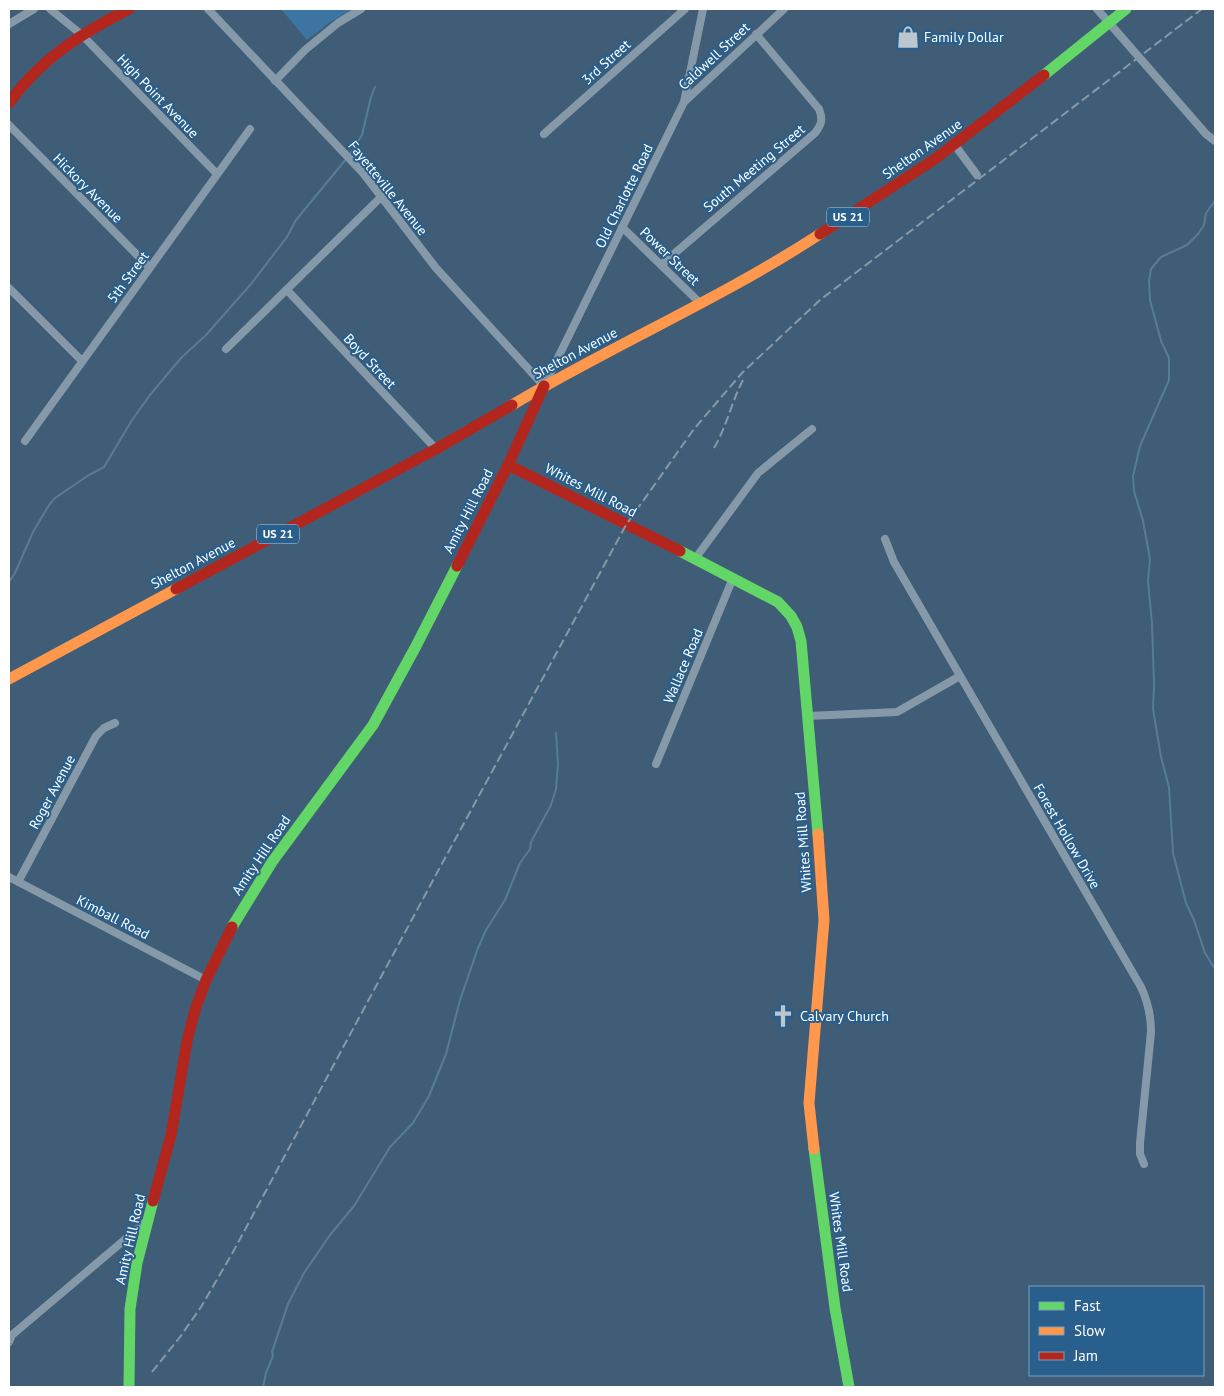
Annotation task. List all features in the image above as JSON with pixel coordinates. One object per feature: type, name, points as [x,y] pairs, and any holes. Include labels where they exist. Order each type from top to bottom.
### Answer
[{"type":"street","points":[[9,24],[34,9]]},
{"type":"street","name":"High Point Avenue","points":[[50,9],[82,35],[218,174]]},
{"type":"street","points":[[9,103],[34,71],[56,53],[82,35],[129,9]]},
{"type":"street","name":"Fayetteville Avenue","points":[[208,9],[363,173],[436,268],[544,386]]},
{"type":"street","points":[[275,80],[305,50],[361,9]]},
{"type":"street","name":"3rd Street","points":[[544,134],[685,9]]},
{"type":"street","name":"Old Charlotte Road","points":[[544,386],[684,102],[703,9]]},
{"type":"street","name":"Caldwell Street","points":[[684,102],[784,9]]},
{"type":"street","points":[[1097,9],[1206,134],[1215,141]]},
{"type":"street","name":"Shelton Avenue","points":[[9,679],[436,449],[544,386],[701,304],[808,242],[878,198],[954,144],[1126,9]]},
{"type":"street","name":"South Meeting Street","points":[[661,265],[821,126],[822,117],[819,109],[756,34]]},
{"type":"street","name":"Hickory Avenue","points":[[9,125],[150,268]]},
{"type":"street","name":"5th Street","points":[[25,441],[250,129]]},
{"type":"street","points":[[954,144],[977,175]]},
{"type":"street","points":[[226,349],[382,196]]},
{"type":"street","name":"Power Street","points":[[622,227],[701,304]]},
{"type":"street","points":[[9,288],[82,361]]},
{"type":"street","name":"Boyd Street","points":[[286,290],[436,449]]},
{"type":"street","name":"Amity Hill Road","points":[[129,1387],[128,1347],[132,1289],[137,1263],[171,1135],[187,1041],[195,1010],[206,980],[230,931],[262,877],[373,725],[415,648],[508,466],[544,386]]},
{"type":"street","points":[[695,559],[758,473],[812,428]]},
{"type":"street","name":"Whites Mill Road","points":[[508,466],[773,598],[786,608],[797,623],[801,641],[808,716],[824,920],[809,1102],[815,1164],[835,1308],[849,1387]]},
{"type":"street","name":"Forest Hollow Drive","points":[[885,539],[894,562],[1142,987],[1148,1001],[1151,1016],[1151,1032],[1140,1143],[1140,1154],[1144,1164]]},
{"type":"street","name":"Wallace Road","points":[[656,764],[733,578]]},
{"type":"street","points":[[808,716],[898,712],[960,676]]},
{"type":"street","name":"Roger Avenue","points":[[18,882],[96,736],[104,728],[115,722]]},
{"type":"street","name":"Kimball Road","points":[[9,877],[206,980]]},
{"type":"street","points":[[9,1342],[12,1335],[149,1219]]},
{"type":"shaded area","points":[[281,9],[353,9],[329,23],[307,40]]},
{"type":"waterway","points":[[350,154],[362,135],[375,87]]},
{"type":"waterway","points":[[9,582],[15,573],[33,532],[49,505],[55,498],[104,467],[132,420],[150,395],[181,358],[206,335],[251,284],[287,237],[296,220],[347,158]]},
{"type":"waterway","points":[[1215,201],[1206,213],[1204,225],[1198,234],[1187,245],[1161,257],[1151,269],[1149,281],[1150,300],[1161,341],[1169,358],[1169,380],[1140,446],[1133,476],[1134,491],[1143,521],[1150,559],[1148,581],[1152,623],[1153,709],[1161,757],[1169,787],[1173,853],[1186,903],[1205,953],[1215,969]]},
{"type":"waterway","points":[[263,1387],[288,1304],[304,1273],[330,1235],[354,1206],[390,1147],[413,1123],[429,1096],[446,1054],[460,1000],[478,948],[486,930],[505,900],[520,863],[530,849],[531,842],[551,805],[556,789],[558,764],[556,733]]},
{"type":"railway","points":[[152,1372],[201,1307],[233,1252],[626,525],[694,429],[742,373],[820,300],[1202,9]]},
{"type":"railway","points":[[714,448],[744,378]]},
{"type":"traffic: fast","points":[[1044,75],[1126,9]]},
{"type":"traffic: fast","points":[[680,551],[778,602],[791,616],[797,627],[801,641],[818,834]]},
{"type":"traffic: fast","points":[[232,927],[272,862],[373,725],[457,566]]},
{"type":"traffic: fast","points":[[814,1149],[835,1308],[849,1387]]},
{"type":"traffic: fast","points":[[129,1387],[130,1309],[137,1263],[153,1201]]},
{"type":"traffic: slow","points":[[512,405],[745,279],[820,234]]},
{"type":"traffic: slow","points":[[9,679],[176,589]]},
{"type":"traffic: slow","points":[[814,1149],[809,1103],[824,920],[818,834]]},
{"type":"traffic: jam","points":[[9,103],[21,87],[48,60],[79,38],[129,9]]},
{"type":"traffic: jam","points":[[820,234],[935,159],[1044,75]]},
{"type":"traffic: jam","points":[[457,566],[508,465],[544,386]]},
{"type":"traffic: jam","points":[[176,589],[436,449],[512,405]]},
{"type":"traffic: jam","points":[[508,465],[680,551]]},
{"type":"traffic: jam","points":[[153,1201],[171,1135],[187,1041],[195,1010],[206,980],[232,927]]},
{"type":"place","name":"Family Dollar","points":[[908,37]]},
{"type":"place","name":"Calvary Church","points":[[783,1016]]}]
